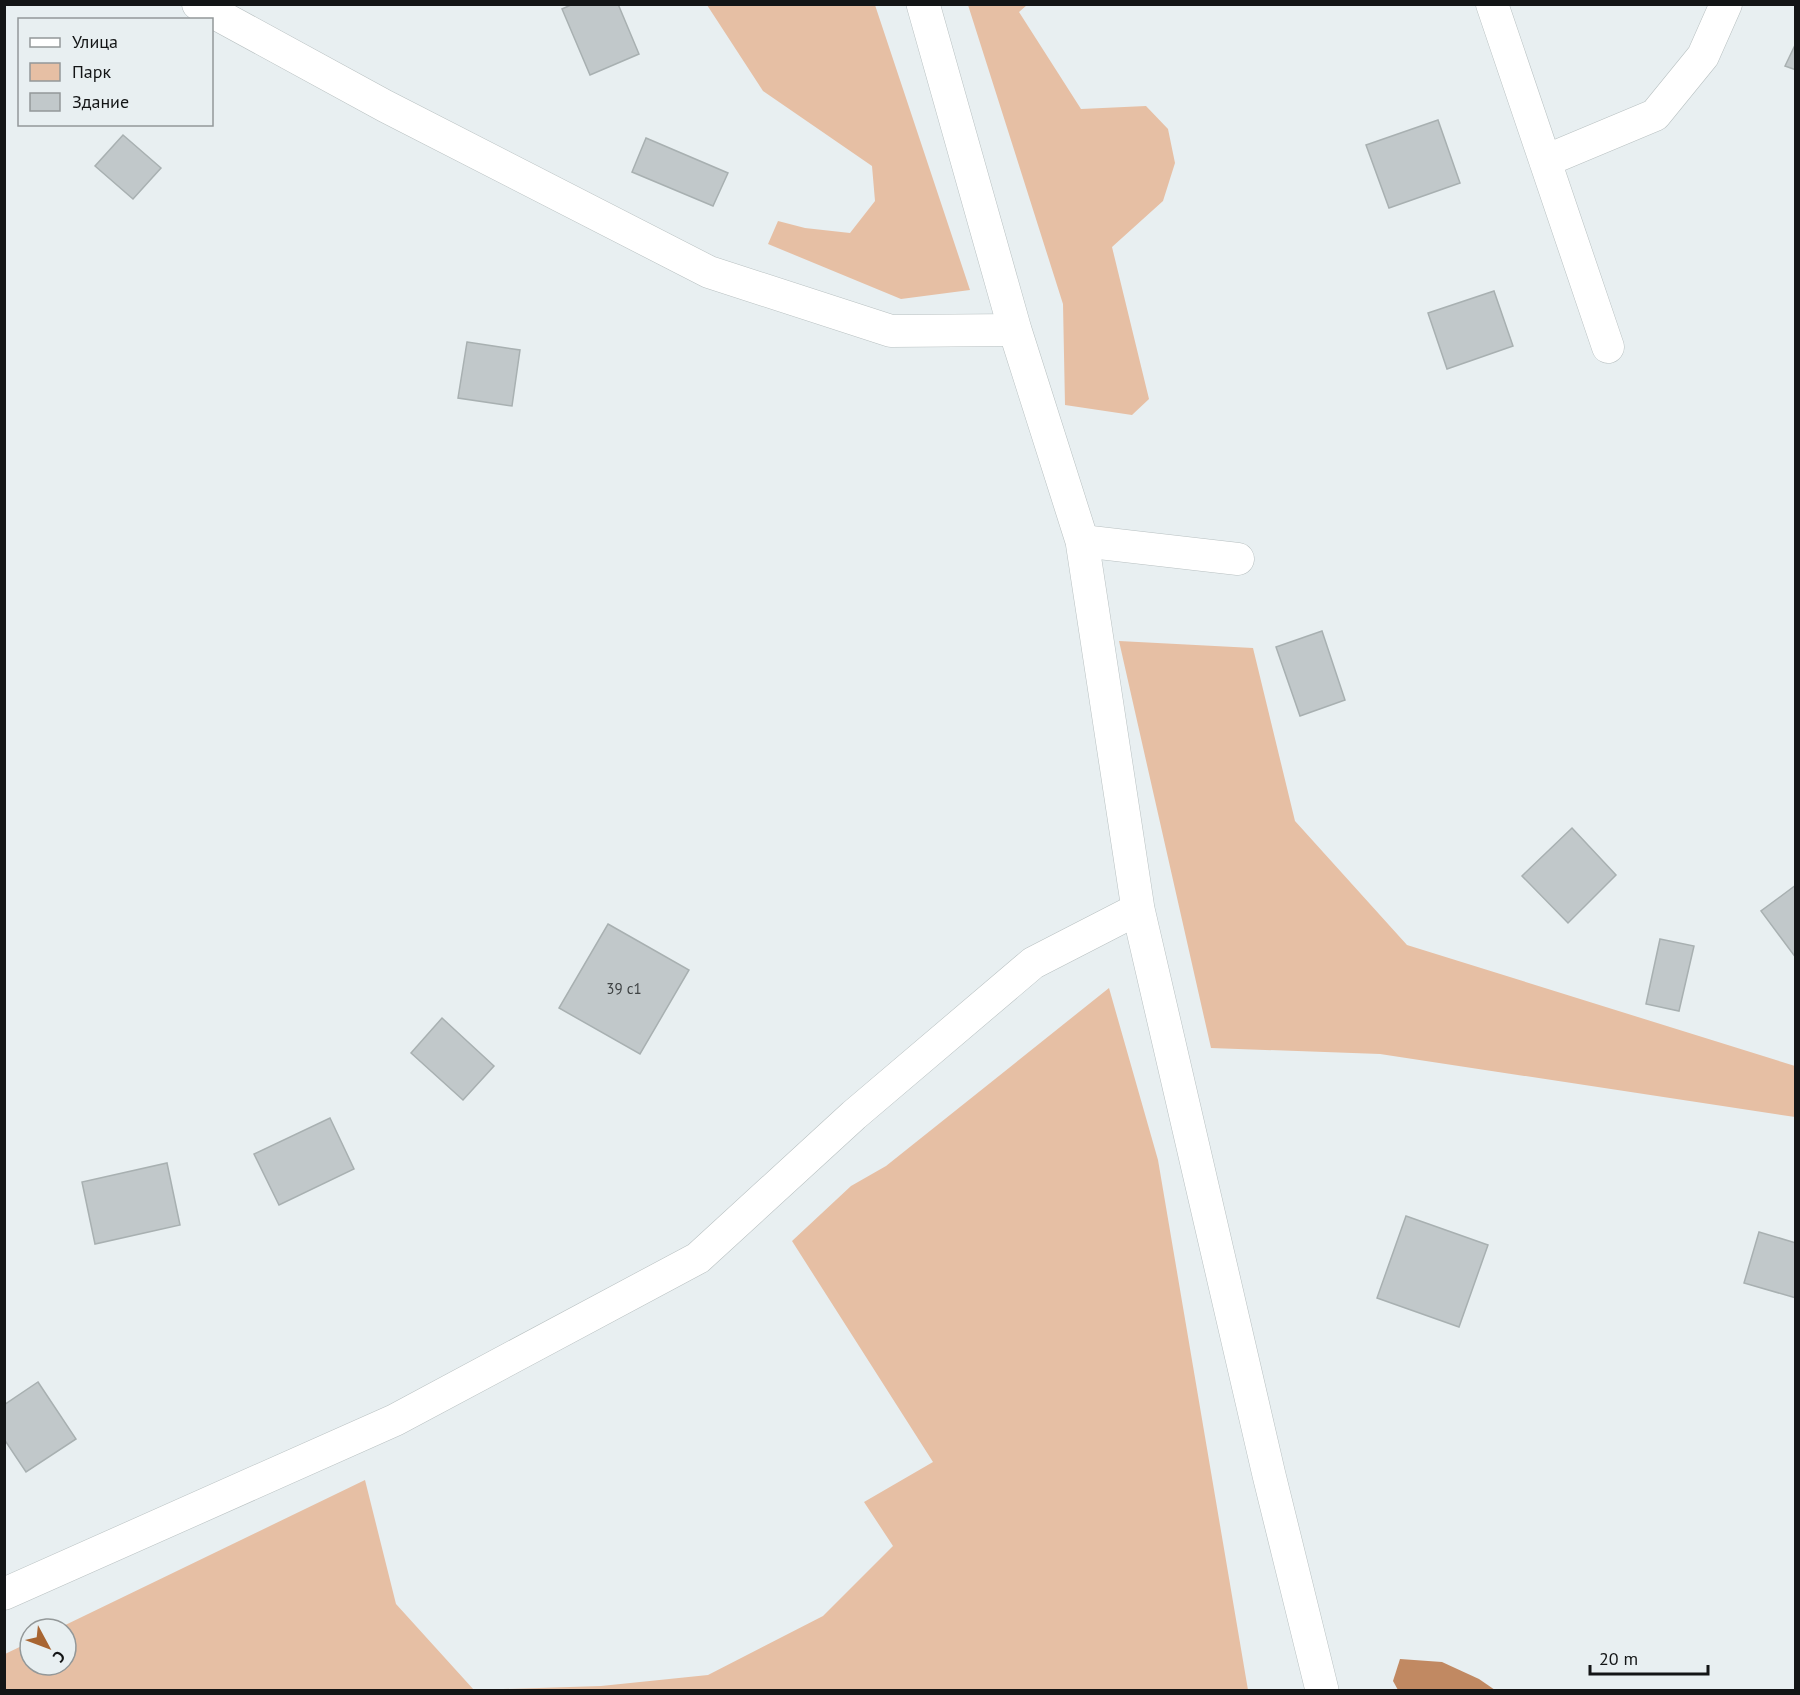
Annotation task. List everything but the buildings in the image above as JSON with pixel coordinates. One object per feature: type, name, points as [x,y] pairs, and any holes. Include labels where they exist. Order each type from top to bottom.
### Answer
[{"type":"street","points":[[198,4],[385,106],[709,272],[891,332],[1015,330]]},
{"type":"street","points":[[923,4],[1015,330],[1082,541],[1138,909],[1269,1475],[1322,1690]]},
{"type":"street","points":[[1492,4],[1608,347]]},
{"type":"street","points":[[1545,161],[1655,115],[1703,56],[1726,4]]},
{"type":"street","points":[[1082,541],[1238,558]]},
{"type":"street","points":[[4,1594],[395,1420],[698,1258],[854,1115],[1033,963],[1138,909]]},
{"type":"green space","points":[[707,5],[875,5],[970,290],[901,299],[768,244],[778,221],[805,228],[850,233],[875,201],[872,166],[763,91]]},
{"type":"green space","points":[[968,5],[1027,5],[1019,12],[1081,109],[1146,106],[1168,129],[1175,163],[1163,201],[1112,247],[1149,399],[1132,415],[1065,405],[1063,304]]},
{"type":"green space","points":[[1119,641],[1253,648],[1295,821],[1407,945],[1795,1066],[1795,1117],[1380,1054],[1211,1048]]},
{"type":"green space","points":[[1109,988],[1158,1160],[1248,1690],[474,1690],[601,1686],[708,1675],[823,1616],[893,1546],[864,1502],[933,1462],[792,1241],[851,1186],[886,1166]]},
{"type":"green space","points":[[365,1480],[396,1604],[474,1690],[5,1690],[5,1654],[18,1648],[18,1677],[78,1677],[78,1619]]},
{"type":"shaded area","points":[[1400,1659],[1442,1662],[1479,1679],[1495,1690],[1398,1690],[1393,1681]]}]
